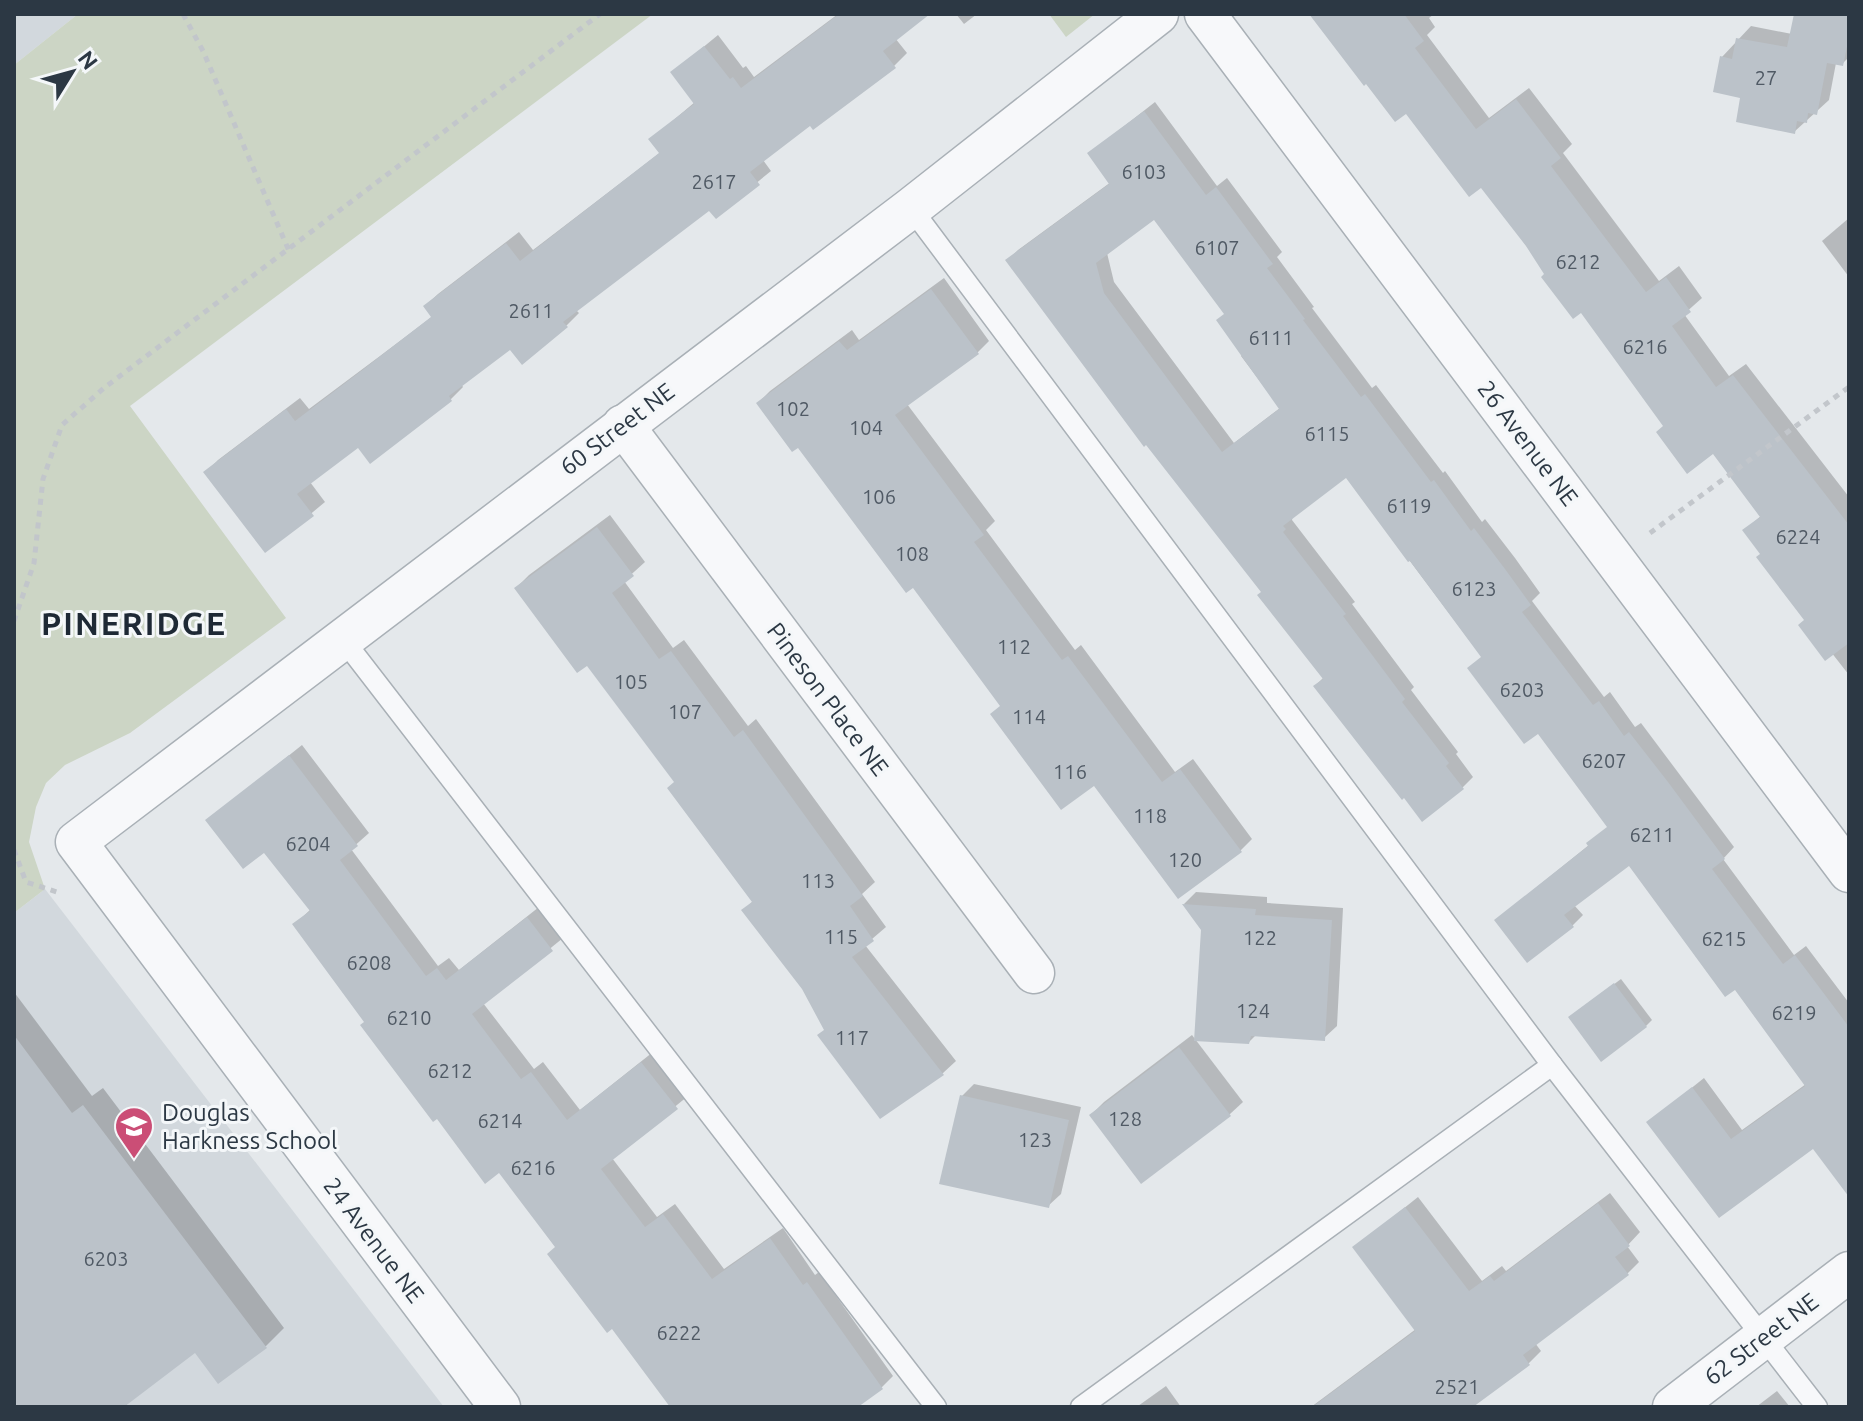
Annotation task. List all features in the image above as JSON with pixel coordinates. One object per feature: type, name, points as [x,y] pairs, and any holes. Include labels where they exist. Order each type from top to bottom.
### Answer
[{"type":"street","name":"60 Street NE","points":[[76,842],[911,208],[1158,14]]},
{"type":"street","name":"26 Avenue NE","points":[[1205,14],[1849,872]]},
{"type":"street","name":"Pineson Place NE","points":[[623,425],[1034,973]]},
{"type":"street","name":"24 Avenue NE","points":[[76,842],[500,1407]]},
{"type":"street","name":"62 Street NE","points":[[1673,1407],[1849,1272]]},
{"type":"lane","points":[[911,208],[1552,1065],[1817,1407]]},
{"type":"lane","points":[[342,638],[936,1407]]},
{"type":"lane","points":[[1081,1407],[1552,1065]]},
{"type":"path","points":[[183,14],[203,51],[289,251]]},
{"type":"path","points":[[14,621],[34,563],[43,479],[62,425],[104,388],[600,14]]},
{"type":"path","points":[[1615,558],[1849,387]]},
{"type":"shaded area","points":[[14,14],[78,14],[14,65]]},
{"type":"shaded area","name":"Douglas Harkness School","points":[[45,889],[444,1407],[14,1407],[14,913]]},
{"type":"green space","points":[[78,14],[653,14],[130,406],[286,618],[130,733],[65,765],[46,783],[36,807],[29,842],[45,889],[14,913],[14,65]]},
{"type":"green space","points":[[1049,14],[1095,14],[1066,37]]},
{"type":"building","points":[[839,14],[930,14],[883,51],[896,68],[813,130],[810,126],[750,172],[760,185],[716,219],[709,211],[563,322],[568,327],[522,365],[510,350],[449,396],[452,401],[370,464],[358,448],[297,494],[314,516],[265,553],[203,472],[286,409],[295,421],[431,317],[423,306],[506,243],[520,261],[659,153],[648,139],[694,104],[670,72],[704,46],[741,88]]},
{"type":"building","points":[[1309,14],[1404,14],[1424,41],[1415,48],[1476,129],[1516,99],[1561,158],[1551,166],[1646,292],[1666,277],[1691,312],[1672,326],[1716,387],[1733,375],[1849,525],[1849,643],[1825,661],[1798,625],[1804,620],[1756,557],[1760,554],[1742,530],[1760,517],[1713,454],[1687,474],[1656,432],[1663,426],[1581,313],[1573,319],[1541,277],[1544,274],[1526,246],[1481,188],[1469,197],[1406,114],[1395,122]]},
{"type":"building","points":[[1794,14],[1849,14],[1849,37],[1843,66],[1827,63],[1817,115],[1808,113],[1807,123],[1797,121],[1795,134],[1736,122],[1740,98],[1713,92],[1720,56],[1732,59],[1736,38],[1787,47]]},
{"type":"building","points":[[1144,111],[1206,195],[1216,187],[1273,264],[1267,268],[1361,397],[1365,394],[1431,482],[1434,480],[1471,531],[1474,528],[1531,605],[1522,612],[1593,705],[1599,701],[1624,736],[1629,732],[1725,859],[1712,869],[1783,964],[1795,955],[1849,1027],[1849,1197],[1813,1149],[1719,1218],[1646,1122],[1692,1087],[1731,1139],[1805,1086],[1735,990],[1725,997],[1629,866],[1564,915],[1574,927],[1527,963],[1494,920],[1588,846],[1586,843],[1607,827],[1538,734],[1524,744],[1467,668],[1481,657],[1346,478],[1283,526],[1286,529],[1283,532],[1346,614],[1343,616],[1405,699],[1402,702],[1449,763],[1446,766],[1464,789],[1422,822],[1313,686],[1323,679],[1257,595],[1261,592],[1146,445],[1144,447],[1005,260],[1109,184],[1087,153]],"holes":[[[1154,220],[1224,314],[1216,320],[1279,409],[1222,452],[1104,293],[1096,263]]]},
{"type":"building","points":[[931,289],[979,354],[895,415],[984,535],[974,542],[1062,660],[1068,656],[1162,782],[1180,769],[1242,852],[1178,899],[1094,786],[1061,810],[990,714],[1000,706],[913,588],[906,593],[798,448],[792,452],[756,403],[839,341],[847,350]]},
{"type":"building","points":[[597,527],[634,576],[612,593],[659,659],[671,651],[734,737],[743,730],[863,896],[850,906],[874,941],[852,957],[944,1075],[880,1119],[817,1035],[824,1030],[802,989],[741,910],[752,902],[667,788],[674,782],[587,666],[577,673],[514,588]]},
{"type":"building","points":[[289,755],[358,846],[340,860],[426,976],[437,968],[446,980],[527,917],[553,951],[472,1014],[521,1079],[531,1072],[567,1120],[641,1062],[678,1109],[601,1169],[645,1227],[663,1214],[712,1279],[770,1238],[803,1285],[807,1282],[883,1389],[858,1407],[670,1407],[612,1329],[607,1333],[547,1254],[555,1247],[499,1173],[485,1184],[437,1119],[433,1122],[360,1025],[364,1022],[292,924],[310,911],[264,853],[243,869],[205,820]]},
{"type":"building","points":[[1182,904],[1256,909],[1255,915],[1332,920],[1325,1041],[1251,1036],[1249,1044],[1194,1041],[1201,930]]},
{"type":"building","points":[[1614,983],[1647,1027],[1601,1062],[1568,1017]]},
{"type":"building","points":[[14,1035],[72,1113],[83,1105],[267,1348],[218,1384],[195,1353],[124,1407],[14,1407]]},
{"type":"building","points":[[1179,1047],[1231,1116],[1141,1184],[1089,1115]]},
{"type":"building","points":[[960,1095],[1069,1120],[1049,1208],[939,1184]]},
{"type":"building","points":[[1598,1203],[1630,1246],[1615,1257],[1629,1275],[1523,1355],[1530,1365],[1473,1407],[1312,1407],[1415,1331],[1352,1247],[1405,1207],[1469,1291],[1490,1276],[1494,1281]]},
{"type":"place","name":"Douglas Harkness School","points":[[134,1160]]},
{"type":"district","name":"PINERIDGE","points":[[134,623]]}]
